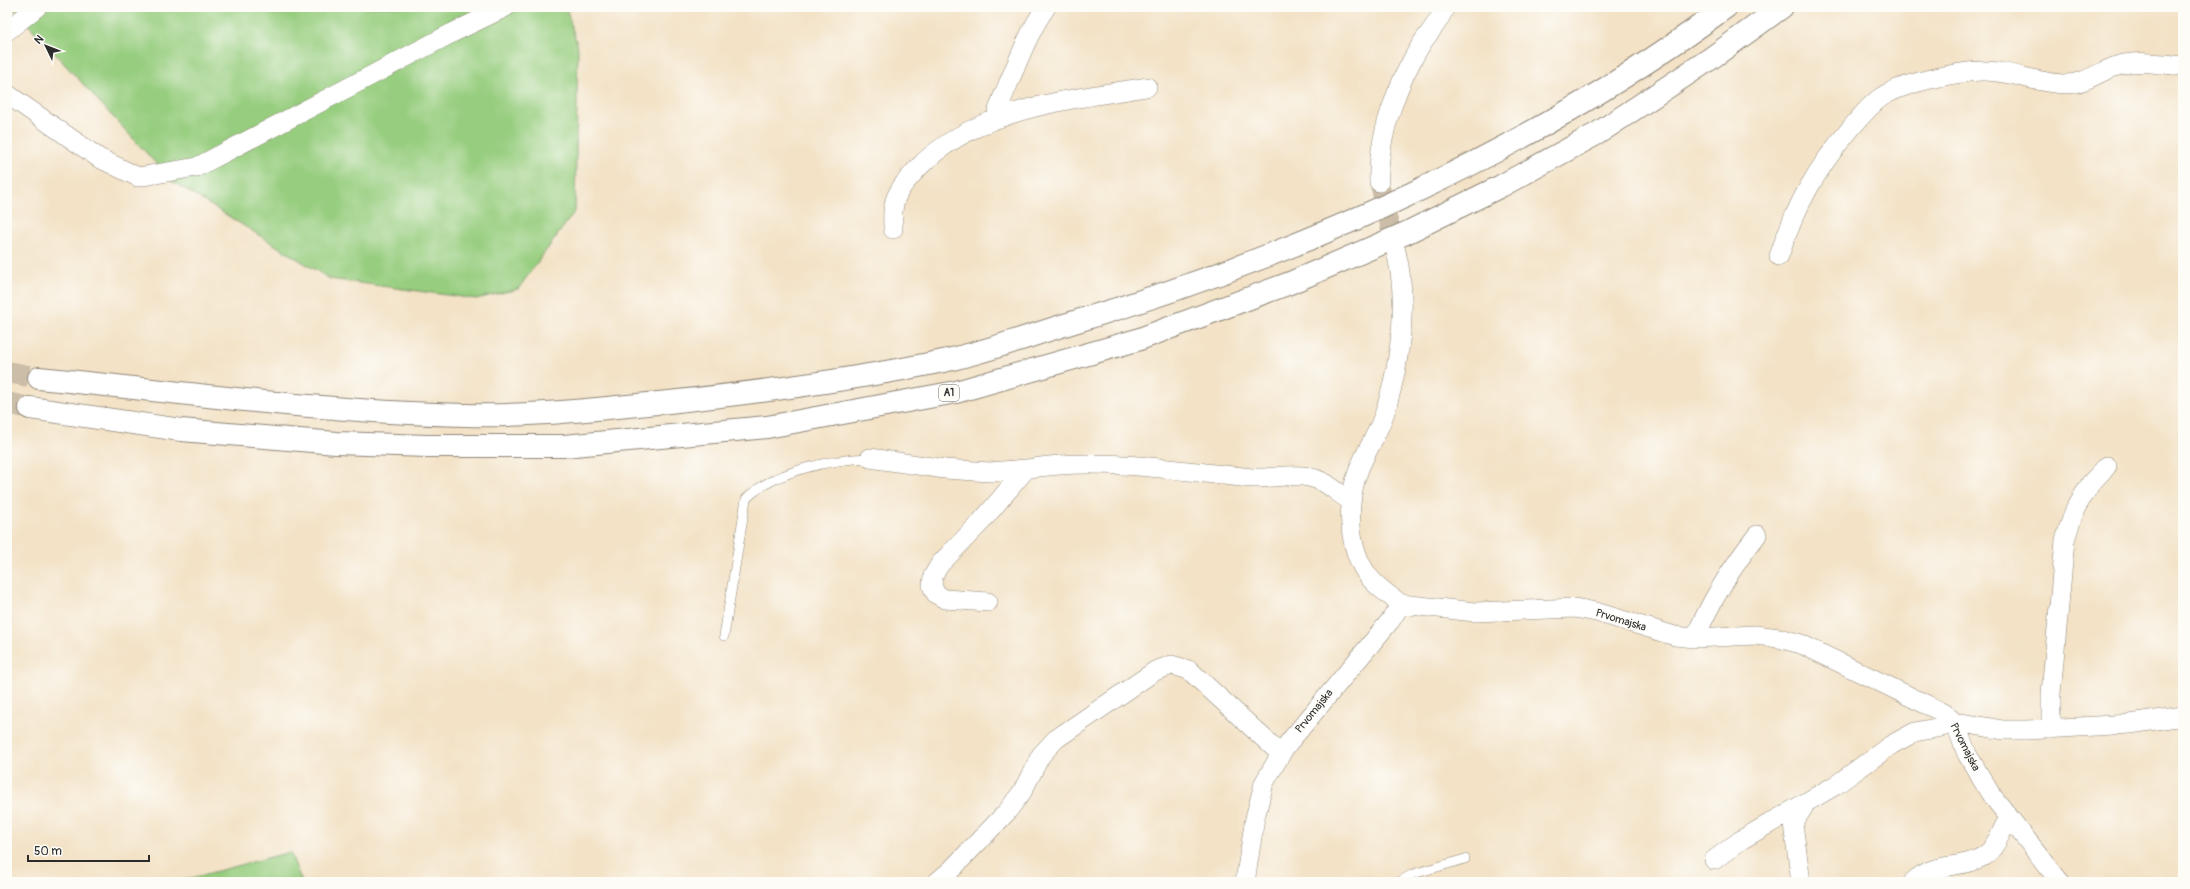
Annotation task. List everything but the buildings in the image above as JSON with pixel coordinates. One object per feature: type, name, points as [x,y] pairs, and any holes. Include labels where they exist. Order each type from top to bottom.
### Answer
[{"type":"highway","points":[[39,378],[321,407],[468,415],[571,411],[765,392],[945,360],[1127,306],[1276,252],[1402,198],[1495,151],[1577,105],[1696,29],[1726,7]]},
{"type":"highway","name":"A1","points":[[30,408],[180,430],[336,443],[428,446],[564,446],[767,427],[956,392],[1137,340],[1290,283],[1406,233],[1501,186],[1598,133],[1710,59],[1782,7]]},
{"type":"street","points":[[7,31],[37,7]]},
{"type":"street","points":[[7,94],[99,158],[138,177],[198,167],[452,33],[506,7]]},
{"type":"street","points":[[996,119],[998,107],[1023,48],[1036,21],[1046,7]]},
{"type":"street","points":[[1379,182],[1378,164],[1389,118],[1407,71],[1423,43],[1437,25],[1445,7]]},
{"type":"street","points":[[1779,256],[1790,222],[1804,193],[1833,149],[1863,114],[1881,97],[1904,88],[1947,76],[1983,71],[2067,84],[2084,81],[2119,66],[2133,63],[2183,66]]},
{"type":"street","points":[[893,229],[894,204],[905,182],[925,161],[947,144],[996,119],[1017,112],[1067,101],[1147,87]]},
{"type":"street","points":[[1395,248],[1401,270],[1403,314],[1394,378],[1386,410],[1359,468],[1351,501],[1353,537],[1360,559],[1369,577],[1386,594],[1401,604]]},
{"type":"street","points":[[870,458],[945,469],[990,472],[1026,469],[1053,464],[1179,469],[1255,478],[1287,475],[1309,477],[1327,483],[1351,501]]},
{"type":"street","points":[[2051,729],[2051,692],[2065,540],[2074,509],[2091,483],[2107,466]]},
{"type":"street","points":[[988,602],[945,599],[936,594],[932,586],[933,576],[940,564],[980,523],[1026,469]]},
{"type":"street","points":[[1695,638],[1719,589],[1735,563],[1757,535]]},
{"type":"street","name":"Prvomajska","points":[[1245,882],[1255,818],[1264,783],[1281,754],[1328,693],[1390,621],[1401,604],[1482,612],[1575,608],[1634,622],[1659,633],[1695,638],[1755,635],[1779,638],[1801,644],[1944,713],[1955,723],[1966,754],[1990,793],[2060,882]]},
{"type":"street","points":[[937,882],[950,871],[1006,813],[1022,792],[1041,755],[1056,739],[1155,671],[1172,665],[1189,670],[1281,754]]},
{"type":"street","points":[[1714,860],[1768,823],[1807,802],[1849,776],[1891,745],[1915,732],[1955,723],[2003,730],[2051,729],[2130,724],[2183,716]]},
{"type":"street","points":[[1801,882],[1792,824],[1807,802]]},
{"type":"street","points":[[1913,882],[1929,870],[1981,858],[1996,843],[2009,818]]},
{"type":"lane","points":[[724,636],[746,499],[755,490],[774,479],[807,468],[852,458],[870,458]]},
{"type":"lane","points":[[1399,882],[1413,874],[1465,859]]},
{"type":"green space","points":[[12,7],[566,7],[578,48],[575,211],[518,289],[476,299],[330,279],[173,182]]},
{"type":"green space","points":[[290,852],[302,882],[176,882]]},
{"type":"tunnel","points":[[1379,182],[1395,248]]},
{"type":"tunnel","points":[[7,372],[39,378]]},
{"type":"tunnel","points":[[7,403],[30,408]]}]
